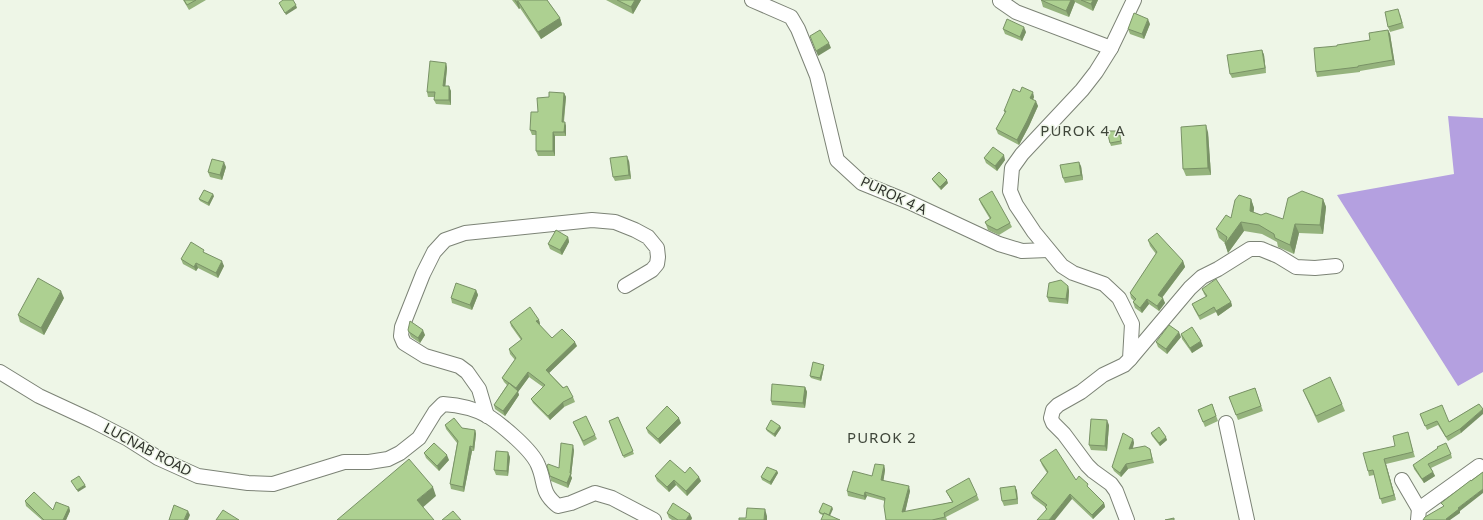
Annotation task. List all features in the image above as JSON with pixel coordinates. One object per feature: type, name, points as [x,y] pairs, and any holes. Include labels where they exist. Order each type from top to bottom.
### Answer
[{"type":"street","name":"PUROK 4 A","points":[[752,0],[791,17],[798,29],[817,76],[837,160],[862,183],[909,202],[999,244],[1022,251],[1048,250]]},
{"type":"street","points":[[1130,359],[1132,324],[1119,298],[1104,284],[1073,273],[1062,266],[1048,250],[1016,204],[1010,191],[1012,168],[1022,154],[1082,90],[1096,72],[1111,48],[1134,0]]},
{"type":"street","points":[[1000,1],[1016,12],[1111,48]]},
{"type":"street","points":[[488,416],[479,389],[467,372],[458,366],[425,356],[404,343],[401,336],[402,327],[423,274],[434,252],[445,240],[465,233],[592,220],[615,222],[648,237],[657,248],[657,264],[652,270],[624,286]]},
{"type":"street","points":[[1127,520],[1116,491],[1111,484],[1087,465],[1064,434],[1053,423],[1051,418],[1053,410],[1058,405],[1081,392],[1103,375],[1124,365],[1190,288],[1202,277],[1250,249],[1261,249],[1278,256],[1296,267],[1315,268],[1336,266]]},
{"type":"street","name":"LUCNAB ROAD","points":[[0,372],[39,396],[93,421],[128,439],[158,458],[198,476],[248,483],[273,484],[344,462],[369,462],[388,459],[400,453],[419,438],[435,412],[443,404],[458,405],[488,416],[528,450],[538,465],[549,498],[558,506],[571,503],[595,493],[612,498],[654,520]]},
{"type":"street","points":[[1226,423],[1247,520]]},
{"type":"street","points":[[1402,480],[1419,515],[1479,466]]},
{"type":"shaded area","points":[[1448,116],[1483,118],[1483,372],[1458,386],[1337,195],[1454,174]]},
{"type":"building","points":[[184,0],[196,0],[187,5]]},
{"type":"building","points":[[283,0],[293,0],[296,5],[285,13],[279,3]]},
{"type":"building","points":[[515,0],[547,0],[560,18],[538,32],[518,1],[516,2]]},
{"type":"building","points":[[617,0],[635,0],[631,7]]},
{"type":"building","points":[[1041,0],[1071,0],[1066,11]]},
{"type":"building","points":[[1081,0],[1093,0],[1091,4]]},
{"type":"building","points":[[1398,9],[1402,23],[1388,27],[1385,12]]},
{"type":"building","points":[[1134,13],[1148,19],[1142,34],[1128,29]]},
{"type":"building","points":[[1007,19],[1024,27],[1020,37],[1003,29]]},
{"type":"building","points":[[820,30],[829,43],[816,51],[810,36]]},
{"type":"building","points":[[1388,30],[1393,60],[1358,67],[1316,72],[1314,48],[1337,46],[1370,40],[1369,33]]},
{"type":"building","points":[[1262,50],[1265,68],[1230,74],[1227,55]]},
{"type":"building","points":[[430,61],[446,63],[443,86],[449,86],[449,100],[434,100],[435,92],[427,92]]},
{"type":"building","points":[[1022,87],[1033,92],[1030,98],[1036,101],[1017,140],[996,129],[1006,111],[1004,111],[1013,89],[1020,92]]},
{"type":"building","points":[[549,92],[564,93],[562,122],[565,122],[564,132],[553,132],[553,151],[536,151],[536,131],[530,130],[531,112],[538,112],[537,98],[549,97]]},
{"type":"building","points":[[1206,125],[1208,168],[1183,169],[1181,127]]},
{"type":"building","points":[[1107,131],[1119,131],[1121,141],[1110,143]]},
{"type":"building","points":[[993,147],[1004,155],[995,166],[984,158]]},
{"type":"building","points":[[627,156],[629,175],[613,177],[610,158]]},
{"type":"building","points":[[212,159],[224,162],[220,175],[208,172]]},
{"type":"building","points":[[1079,162],[1081,175],[1063,178],[1060,165]]},
{"type":"building","points":[[939,172],[947,180],[940,187],[932,179]]},
{"type":"building","points":[[204,190],[213,194],[208,203],[199,199]]},
{"type":"building","points":[[992,191],[1010,223],[997,230],[987,225],[985,222],[991,218],[979,199]]},
{"type":"building","points":[[1302,191],[1323,199],[1320,225],[1295,224],[1290,245],[1275,238],[1274,234],[1259,225],[1241,222],[1225,244],[1227,237],[1216,229],[1226,215],[1231,218],[1235,200],[1239,195],[1251,199],[1250,211],[1261,215],[1266,213],[1283,219],[1288,198]]},
{"type":"building","points":[[556,230],[568,237],[560,250],[548,244]]},
{"type":"building","points":[[1157,233],[1183,261],[1158,295],[1163,298],[1157,306],[1147,299],[1140,308],[1133,302],[1136,299],[1130,293],[1157,252],[1148,240]]},
{"type":"building","points":[[191,242],[204,250],[203,252],[222,261],[216,273],[196,263],[194,267],[181,259]]},
{"type":"building","points":[[38,278],[61,291],[41,328],[18,315]]},
{"type":"building","points":[[1216,279],[1231,302],[1216,311],[1214,307],[1199,316],[1192,304],[1207,296],[1202,289]]},
{"type":"building","points":[[1061,280],[1068,286],[1066,299],[1047,297],[1049,283]]},
{"type":"building","points":[[456,283],[476,290],[470,305],[451,298]]},
{"type":"building","points":[[530,307],[539,320],[536,321],[552,338],[562,329],[575,342],[546,370],[563,388],[567,386],[573,397],[563,402],[548,416],[531,399],[545,385],[528,372],[516,388],[502,378],[516,358],[509,349],[522,339],[510,322]]},
{"type":"building","points":[[410,321],[423,330],[418,338],[408,330]]},
{"type":"building","points":[[1169,325],[1179,332],[1166,349],[1156,342]]},
{"type":"building","points":[[1192,327],[1201,341],[1190,348],[1181,334]]},
{"type":"building","points":[[813,362],[824,365],[820,378],[810,376]]},
{"type":"building","points":[[1330,377],[1342,404],[1316,416],[1303,390]]},
{"type":"building","points":[[509,383],[518,391],[503,411],[494,405]]},
{"type":"building","points":[[772,384],[805,387],[803,403],[771,401]]},
{"type":"building","points":[[1255,388],[1261,406],[1236,415],[1229,397]]},
{"type":"building","points":[[1212,404],[1216,416],[1203,422],[1198,410]]},
{"type":"building","points":[[1479,404],[1483,409],[1460,429],[1446,437],[1437,421],[1425,426],[1420,414],[1442,405],[1449,422]]},
{"type":"building","points":[[667,406],[679,418],[658,439],[646,428]]},
{"type":"building","points":[[586,416],[595,435],[583,441],[573,422]]},
{"type":"building","points":[[618,417],[633,451],[623,456],[609,421]]},
{"type":"building","points":[[454,418],[462,428],[475,430],[473,447],[470,446],[463,487],[450,484],[458,441],[445,425]]},
{"type":"building","points":[[1091,419],[1107,420],[1105,446],[1089,445]]},
{"type":"building","points":[[771,420],[780,426],[774,434],[766,429]]},
{"type":"building","points":[[1159,427],[1166,437],[1159,443],[1151,433]]},
{"type":"building","points":[[1408,432],[1413,452],[1384,459],[1394,495],[1380,499],[1373,470],[1368,471],[1363,453],[1395,446],[1393,436]]},
{"type":"building","points":[[1123,433],[1133,439],[1129,449],[1145,446],[1150,449],[1152,459],[1126,464],[1120,473],[1112,467]]},
{"type":"building","points":[[434,443],[447,455],[437,466],[424,453]]},
{"type":"building","points":[[561,443],[573,445],[571,473],[567,483],[550,476],[547,466],[548,464],[559,468]]},
{"type":"building","points":[[1446,443],[1451,454],[1428,464],[1433,472],[1422,479],[1413,465],[1438,448],[1437,447]]},
{"type":"building","points":[[1056,449],[1076,480],[1079,476],[1104,503],[1092,515],[1070,494],[1049,520],[1037,520],[1047,509],[1045,507],[1047,505],[1031,493],[1048,472],[1040,460]]},
{"type":"building","points":[[496,451],[508,452],[507,471],[494,470]]},
{"type":"building","points":[[409,459],[433,487],[417,500],[434,520],[337,520]]},
{"type":"building","points":[[670,460],[685,473],[690,467],[699,477],[686,491],[674,480],[667,487],[655,476]]},
{"type":"building","points":[[875,464],[884,465],[881,480],[909,486],[902,512],[953,502],[946,491],[969,478],[977,495],[944,513],[945,517],[932,520],[886,520],[884,506],[885,498],[865,492],[864,496],[847,491],[853,471],[872,476]]},
{"type":"building","points":[[767,467],[777,471],[770,482],[761,477]]},
{"type":"building","points":[[1483,472],[1483,489],[1458,508],[1459,509],[1446,519],[1447,520],[1423,520],[1425,517],[1444,506],[1441,503]]},
{"type":"building","points":[[79,476],[85,485],[77,490],[71,481]]},
{"type":"building","points":[[1015,486],[1017,499],[1002,501],[1000,488]]},
{"type":"building","points":[[34,492],[53,510],[56,502],[69,507],[63,520],[44,520],[25,501]]},
{"type":"building","points":[[673,503],[690,514],[686,520],[678,520],[667,513]]},
{"type":"building","points":[[823,503],[832,507],[829,515],[819,512]]},
{"type":"building","points":[[174,505],[188,511],[184,520],[169,520]]},
{"type":"building","points":[[747,508],[765,509],[764,520],[739,520],[739,518],[746,518]]},
{"type":"building","points":[[223,510],[239,520],[216,520]]},
{"type":"building","points":[[453,511],[461,520],[442,520]]},
{"type":"building","points":[[824,513],[840,520],[821,520]]},
{"type":"district","name":"PUROK 4 A","points":[[1083,130]]},
{"type":"district","name":"PUROK 2","points":[[882,437]]}]
